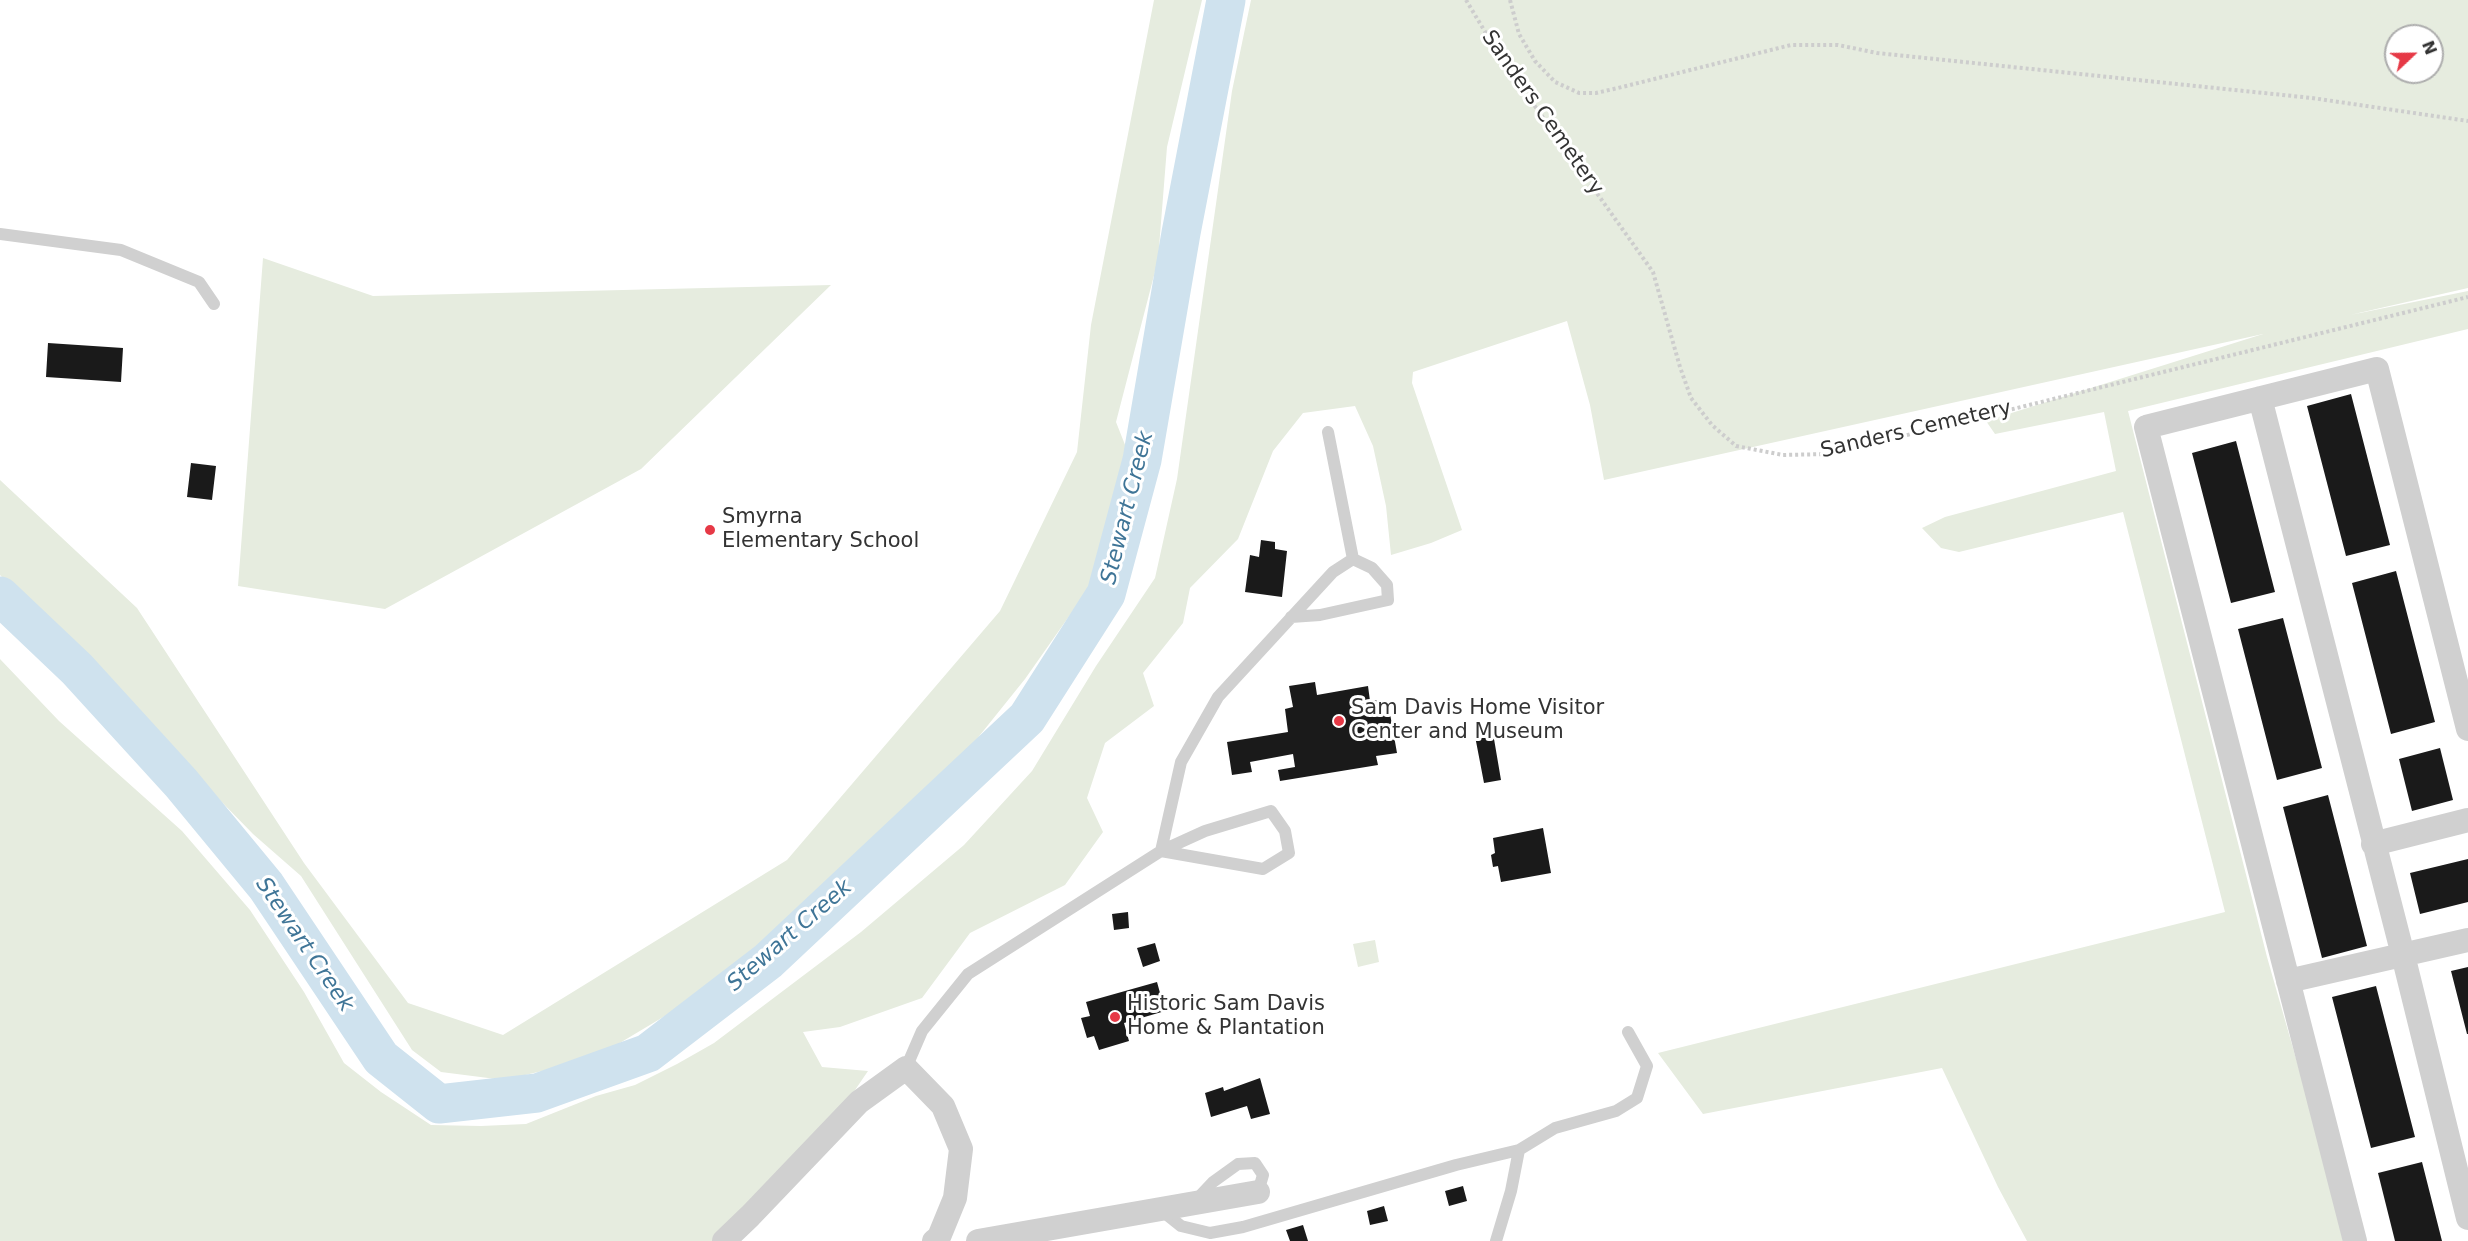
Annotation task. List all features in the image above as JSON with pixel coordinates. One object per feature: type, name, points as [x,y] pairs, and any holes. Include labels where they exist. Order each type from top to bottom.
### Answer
[{"type":"street","points":[[2355,1241],[2146,427],[2377,369],[2468,729]]},
{"type":"street","points":[[2260,399],[2468,1218]]},
{"type":"street","points":[[2373,844],[2468,820]]},
{"type":"street","points":[[2288,981],[2468,940]]},
{"type":"street","points":[[723,1241],[750,1216],[859,1102],[906,1068],[943,1106],[961,1149],[954,1197],[939,1237],[934,1241]]},
{"type":"street","points":[[978,1241],[1258,1192]]},
{"type":"lane","points":[[0,234],[121,250],[199,282],[214,304]]},
{"type":"lane","points":[[1328,432],[1353,559]]},
{"type":"lane","points":[[1161,851],[1181,762],[1218,697],[1333,572],[1353,559]]},
{"type":"lane","points":[[1291,617],[1320,615],[1388,600],[1388,585],[1372,568],[1353,559]]},
{"type":"lane","points":[[906,1068],[922,1031],[968,974],[1161,851],[1205,831],[1270,811],[1285,831],[1289,853],[1263,869],[1161,851]]},
{"type":"lane","points":[[1160,1209],[1181,1226],[1210,1233],[1243,1227],[1456,1165],[1519,1150],[1555,1128],[1616,1111],[1636,1098],[1647,1066],[1628,1032]]},
{"type":"lane","points":[[1496,1241],[1511,1191],[1519,1150]]},
{"type":"path","name":"Sanders Cemetery","points":[[1466,0],[1502,60],[1653,272],[1691,398],[1712,425],[1736,446],[1784,455],[1830,454],[2468,297]]},
{"type":"path","points":[[1510,0],[1519,34],[1535,61],[1555,82],[1579,93],[1596,93],[1791,45],[1838,45],[1876,53],[2312,99],[2468,121]]},
{"type":"shaded area","points":[[1154,0],[1202,0],[1167,147],[1158,260],[1116,422],[1131,460],[1120,484],[1098,575],[1025,679],[976,740],[863,851],[777,941],[690,1001],[593,1059],[504,1080],[441,1072],[412,1050],[301,876],[253,834],[0,575],[0,480],[137,608],[304,863],[408,1003],[503,1035],[787,860],[1000,611],[1077,452],[1091,325]]},
{"type":"shaded area","points":[[1251,0],[2468,0],[2468,288],[2350,315],[2468,291],[2468,329],[2128,411],[2267,957],[2348,1241],[2027,1241],[1998,1187],[1942,1068],[1703,1114],[1658,1053],[2225,912],[2123,512],[1959,552],[1941,548],[1922,528],[1945,517],[2116,471],[2104,412],[1995,434],[1986,421],[2263,334],[1604,480],[1590,405],[1567,321],[1413,372],[1412,383],[1462,530],[1431,543],[1391,555],[1386,506],[1373,446],[1355,406],[1303,413],[1273,451],[1238,539],[1190,588],[1183,623],[1143,673],[1154,706],[1105,743],[1087,798],[1103,832],[1065,885],[970,933],[922,998],[840,1027],[803,1032],[822,1067],[868,1071],[853,1093],[713,1241],[0,1241],[0,659],[59,721],[182,831],[250,910],[304,992],[344,1063],[381,1092],[431,1125],[526,1124],[596,1096],[635,1085],[714,1043],[861,932],[964,845],[1032,771],[1096,666],[1155,578],[1177,479],[1232,91]]},
{"type":"shaded area","points":[[263,258],[373,296],[831,285],[641,469],[385,609],[238,586]]},
{"type":"shaded area","points":[[1375,940],[1379,962],[1358,967],[1353,944]]},
{"type":"building","points":[[48,343],[123,348],[121,382],[46,377]]},
{"type":"building","points":[[2351,394],[2390,545],[2346,556],[2307,406]]},
{"type":"building","points":[[2236,441],[2275,592],[2231,603],[2192,453]]},
{"type":"building","points":[[191,463],[216,466],[212,500],[187,497]]},
{"type":"building","points":[[1261,540],[1275,542],[1275,549],[1287,551],[1282,597],[1245,592],[1250,555],[1259,557]]},
{"type":"building","points":[[2396,571],[2435,722],[2391,734],[2352,583]]},
{"type":"building","points":[[2283,618],[2322,768],[2277,780],[2238,629]]},
{"type":"building","name":"Sam Davis Home Visitor Center and Museum","points":[[1315,682],[1317,695],[1368,686],[1370,701],[1380,700],[1382,709],[1389,708],[1397,753],[1376,756],[1378,765],[1280,781],[1278,770],[1295,767],[1293,754],[1250,762],[1252,772],[1232,775],[1227,742],[1288,732],[1285,709],[1293,707],[1289,686]]},
{"type":"building","points":[[1493,733],[1501,780],[1484,783],[1475,736]]},
{"type":"building","points":[[2440,748],[2453,800],[2412,811],[2399,759]]},
{"type":"building","points":[[2328,795],[2367,946],[2322,958],[2283,807]]},
{"type":"building","points":[[1543,828],[1551,873],[1501,882],[1498,866],[1493,867],[1491,855],[1495,853],[1493,838]]},
{"type":"building","points":[[2468,859],[2468,902],[2420,914],[2410,873]]},
{"type":"building","points":[[1128,912],[1129,928],[1114,930],[1112,914]]},
{"type":"building","points":[[1155,943],[1160,961],[1143,967],[1137,948]]},
{"type":"building","points":[[2468,967],[2468,1034],[2467,1034],[2451,971]]},
{"type":"building","name":"Historic Sam Davis Home & Plantation","points":[[1157,982],[1165,1011],[1124,1023],[1129,1041],[1099,1050],[1094,1036],[1087,1038],[1081,1018],[1090,1016],[1086,1002]]},
{"type":"building","points":[[2376,986],[2415,1137],[2371,1148],[2332,997]]},
{"type":"building","points":[[1260,1078],[1270,1114],[1251,1119],[1247,1106],[1211,1117],[1205,1093],[1223,1087],[1224,1091]]},
{"type":"building","points":[[2422,1162],[2442,1241],[2395,1241],[2378,1173]]},
{"type":"building","points":[[1463,1186],[1467,1201],[1449,1206],[1445,1191]]},
{"type":"building","points":[[1384,1206],[1388,1221],[1370,1225],[1367,1211]]},
{"type":"building","points":[[1303,1225],[1308,1241],[1290,1241],[1286,1230]]},
{"type":"waterway","name":"Stewart Creek","points":[[0,596],[77,669],[181,783],[266,886],[381,1058],[439,1104],[537,1093],[648,1053],[768,961],[1027,718],[1106,594],[1142,460],[1181,233],[1226,0]]},
{"type":"place","name":"Smyrna Elementary School","points":[[710,530]]},
{"type":"place","name":"Sam Davis Home Visitor Center and Museum","points":[[1339,721]]},
{"type":"place","name":"Historic Sam Davis Home & Plantation","points":[[1115,1017]]}]
